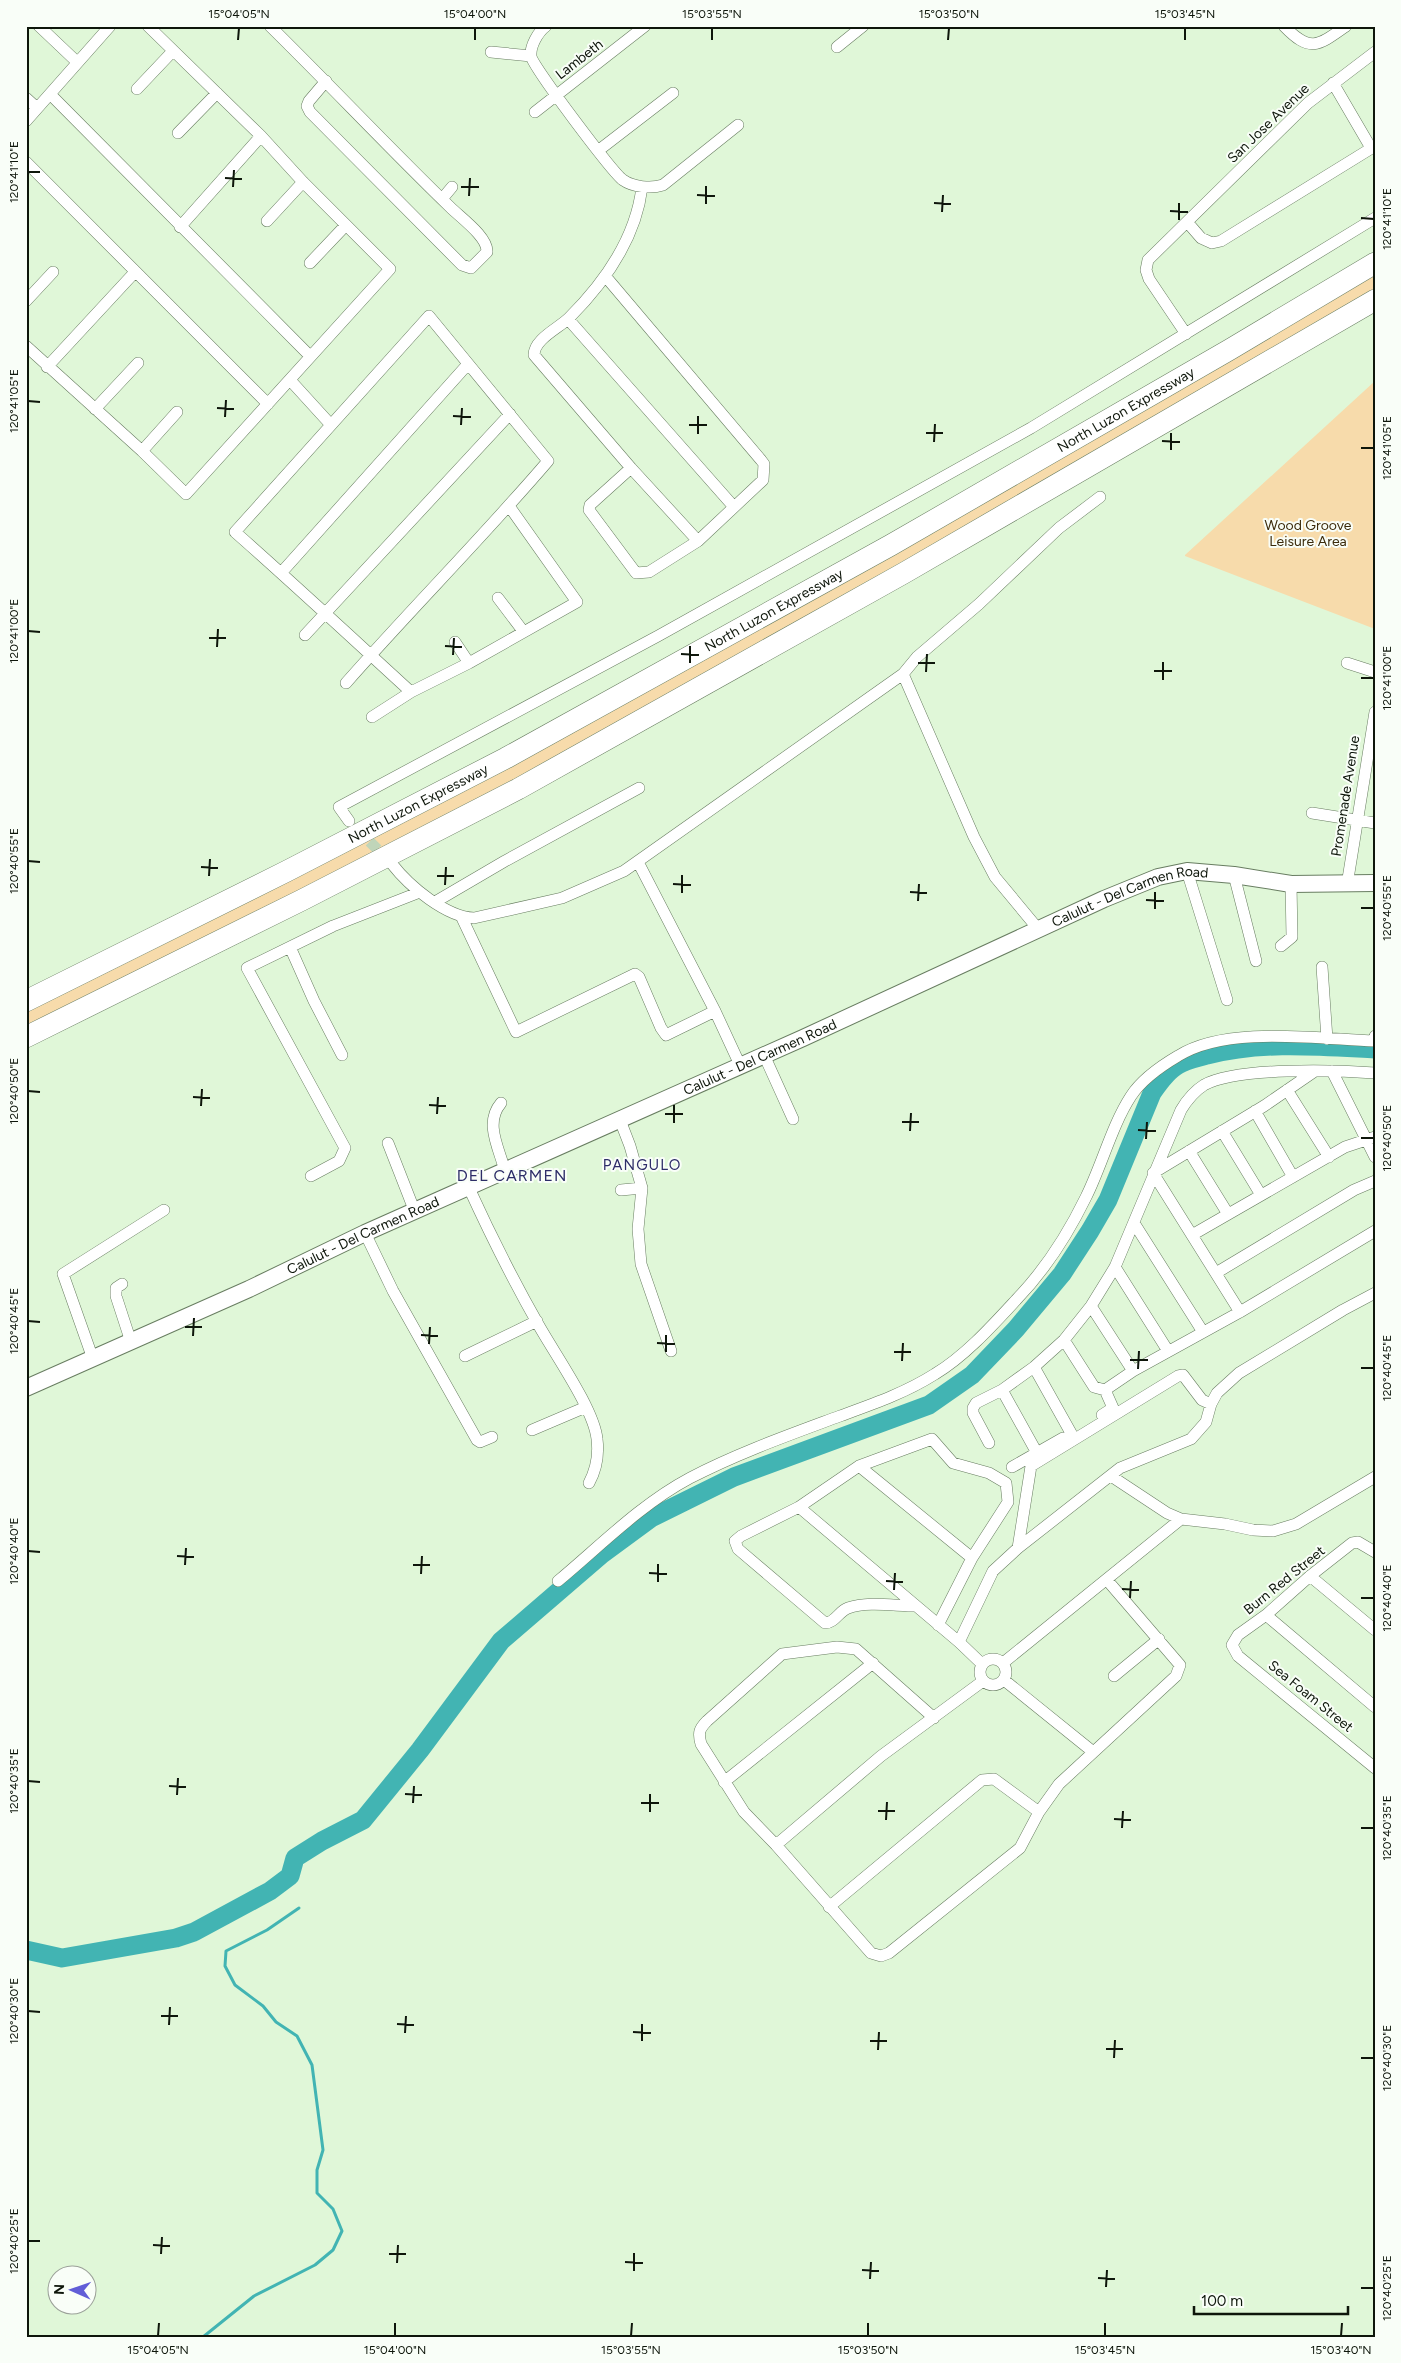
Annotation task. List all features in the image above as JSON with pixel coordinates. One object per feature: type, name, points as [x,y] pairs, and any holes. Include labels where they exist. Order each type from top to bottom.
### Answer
[{"type":"highway","name":"North Luzon Expressway","points":[[26,1001],[287,871],[506,758],[891,545],[1375,263]]},
{"type":"highway","points":[[26,1037],[310,896],[518,789],[930,558],[1375,300]]},
{"type":"main road","name":"Calulut - Del Carmen Road","points":[[26,1388],[250,1289],[365,1233],[469,1188],[505,1170],[1158,877],[1187,872],[1234,875],[1291,884],[1375,883]]},
{"type":"street","points":[[39,26],[77,62]]},
{"type":"street","points":[[26,121],[110,26]]},
{"type":"street","points":[[26,346],[142,451],[186,494],[390,269],[303,182],[261,136],[172,52],[148,26]]},
{"type":"street","points":[[270,26],[326,81],[442,199],[485,240],[487,252],[471,268],[462,265],[310,112],[307,106],[308,101],[326,81]]},
{"type":"street","points":[[546,26],[536,39],[531,56],[556,96],[623,180],[655,188],[663,185],[738,125]]},
{"type":"street","name":"Lambeth","points":[[535,112],[645,26]]},
{"type":"street","points":[[837,47],[863,26]]},
{"type":"street","points":[[1284,26],[1305,47],[1327,40],[1346,26]]},
{"type":"street","points":[[137,89],[172,52]]},
{"type":"street","points":[[491,52],[531,56]]},
{"type":"street","name":"San Jose Avenue","points":[[1186,334],[1149,279],[1146,270],[1148,260],[1188,223],[1308,103],[1375,52]]},
{"type":"street","points":[[1188,223],[1201,238],[1212,243],[1221,241],[1373,147],[1334,82]]},
{"type":"street","points":[[178,133],[217,93]]},
{"type":"street","points":[[599,150],[672,93]]},
{"type":"street","points":[[50,94],[310,356]]},
{"type":"street","points":[[26,98],[37,108]]},
{"type":"street","points":[[180,227],[261,136]]},
{"type":"street","points":[[26,162],[268,404]]},
{"type":"street","points":[[267,221],[303,182]]},
{"type":"street","points":[[642,186],[640,208],[606,278],[568,319],[536,345],[534,355],[631,468],[698,541]]},
{"type":"street","points":[[442,199],[452,187]]},
{"type":"street","points":[[349,821],[339,807],[838,537],[1031,428],[1375,218]]},
{"type":"street","points":[[310,263],[346,225]]},
{"type":"street","points":[[26,301],[53,272]]},
{"type":"street","points":[[47,367],[135,272]]},
{"type":"street","points":[[606,278],[764,464],[764,480],[698,541],[649,572],[636,573],[589,510],[590,505],[631,468]]},
{"type":"street","points":[[346,682],[370,655],[509,506],[548,461],[430,316],[235,532],[281,573],[324,614],[370,655],[410,692]]},
{"type":"street","points":[[568,319],[734,508]]},
{"type":"street","points":[[95,409],[138,363]]},
{"type":"street","points":[[281,573],[468,364]]},
{"type":"street","points":[[290,380],[331,425]]},
{"type":"street","points":[[142,451],[177,412]]},
{"type":"street","points":[[305,634],[510,414]]},
{"type":"street","points":[[462,918],[490,915],[562,898],[595,886],[638,862],[902,674],[917,657],[979,604],[1059,528],[1100,497]]},
{"type":"street","points":[[372,717],[410,692],[469,663],[577,602],[509,506]]},
{"type":"street","points":[[498,598],[523,631]]},
{"type":"street","points":[[455,642],[469,663]]},
{"type":"street","points":[[1347,663],[1375,672]]},
{"type":"street","points":[[902,674],[974,837],[996,877],[1039,930]]},
{"type":"street","name":"Promenade Avenue","points":[[1347,884],[1375,712]]},
{"type":"street","points":[[435,902],[505,861],[639,788]]},
{"type":"street","points":[[1312,813],[1356,821],[1375,822]]},
{"type":"street","points":[[638,862],[715,1011],[740,1065]]},
{"type":"street","points":[[392,864],[403,878],[420,892],[462,918],[516,1032],[635,974],[639,977],[661,1028],[666,1035],[715,1011]]},
{"type":"street","points":[[1187,872],[1227,1000]]},
{"type":"street","points":[[1234,875],[1256,961]]},
{"type":"street","points":[[1281,946],[1290,940],[1292,936],[1291,884]]},
{"type":"street","points":[[311,1176],[339,1161],[344,1148],[247,968],[333,926],[420,892]]},
{"type":"street","points":[[290,948],[314,1001],[342,1054]]},
{"type":"street","points":[[1322,967],[1327,1039]]},
{"type":"street","points":[[558,1581],[646,1508],[688,1480],[790,1435],[891,1398],[938,1372],[960,1355],[1018,1299],[1054,1254],[1087,1195],[1131,1096],[1144,1081],[1160,1068],[1189,1051],[1205,1045],[1240,1038],[1374,1041],[1375,1036]]},
{"type":"street","points":[[764,1054],[793,1119]]},
{"type":"street","points":[[1153,1173],[1255,1111],[1316,1071]]},
{"type":"street","points":[[989,1443],[973,1413],[973,1408],[976,1403],[1002,1390],[1034,1367],[1064,1340],[1091,1306],[1115,1267],[1180,1110],[1192,1094],[1205,1085],[1245,1075],[1316,1071],[1375,1073]]},
{"type":"street","points":[[1332,1071],[1371,1138],[1375,1157]]},
{"type":"street","points":[[1287,1090],[1328,1157]]},
{"type":"street","points":[[501,1103],[496,1108],[492,1125],[505,1170]]},
{"type":"street","points":[[1255,1111],[1293,1177]]},
{"type":"street","points":[[620,1120],[630,1146],[642,1188],[638,1230],[641,1264],[670,1351]]},
{"type":"street","points":[[1222,1131],[1261,1195]]},
{"type":"street","points":[[1192,1235],[1328,1157],[1371,1138]]},
{"type":"street","points":[[388,1143],[415,1212]]},
{"type":"street","points":[[1189,1152],[1228,1214]]},
{"type":"street","points":[[1153,1173],[1240,1312]]},
{"type":"street","points":[[1216,1273],[1354,1190],[1375,1181]]},
{"type":"street","points":[[469,1188],[537,1322],[586,1407],[597,1439],[595,1471],[588,1483]]},
{"type":"street","points":[[621,1190],[642,1188]]},
{"type":"street","points":[[93,1359],[62,1274],[164,1210]]},
{"type":"street","points":[[1134,1223],[1203,1332]]},
{"type":"street","points":[[1064,1340],[1094,1388],[1105,1390],[1133,1371],[1240,1312],[1375,1231]]},
{"type":"street","points":[[365,1233],[393,1291],[477,1440],[480,1442],[492,1437]]},
{"type":"street","points":[[1115,1267],[1168,1351]]},
{"type":"street","points":[[122,1284],[116,1288],[116,1296],[131,1342]]},
{"type":"street","points":[[959,1642],[993,1571],[1018,1548],[1120,1468],[1191,1440],[1206,1422],[1211,1404],[1217,1393],[1239,1373],[1343,1310],[1375,1293]]},
{"type":"street","points":[[1091,1306],[1133,1371]]},
{"type":"street","points":[[465,1356],[537,1322]]},
{"type":"street","points":[[1034,1367],[1071,1433]]},
{"type":"street","points":[[1018,1548],[1031,1466],[1178,1376],[1183,1375],[1202,1400],[1211,1404]]},
{"type":"street","points":[[1002,1390],[1036,1453]]},
{"type":"street","points":[[1012,1467],[1113,1408],[1105,1390]]},
{"type":"street","points":[[532,1430],[586,1407]]},
{"type":"street","points":[[916,1606],[858,1606],[846,1609],[825,1623],[736,1547],[735,1542],[741,1536],[799,1507],[859,1466],[930,1439],[953,1463],[989,1473],[1006,1483],[1008,1502],[972,1558],[938,1625]]},
{"type":"street","points":[[859,1466],[972,1558]]},
{"type":"street","points":[[1111,1476],[1167,1513],[1182,1519],[1225,1524],[1253,1530],[1286,1528],[1330,1505],[1375,1477]]},
{"type":"street","points":[[799,1507],[959,1642],[982,1664]]},
{"type":"street","points":[[1004,1663],[1182,1519]]},
{"type":"street","name":"Burn Red Street","points":[[1232,1645],[1238,1635],[1266,1616],[1310,1576],[1352,1543],[1358,1542],[1375,1552]]},
{"type":"street","points":[[1310,1576],[1375,1630]]},
{"type":"street","points":[[934,1718],[856,1650],[837,1646],[782,1654],[700,1728],[698,1735],[701,1744],[744,1812],[776,1845],[871,1953],[881,1956],[889,1953],[1020,1848],[1039,1812],[1059,1784],[1092,1751],[1176,1676],[1180,1665],[1107,1580]]},
{"type":"street","points":[[1266,1616],[1375,1707]]},
{"type":"street","points":[[1114,1676],[1159,1639]]},
{"type":"street","name":"Sea Foam Street","points":[[1232,1645],[1238,1656],[1375,1768]]},
{"type":"street","points":[[990,1658],[1004,1663],[1006,1672],[1004,1680],[996,1685],[983,1681],[979,1673],[982,1664],[990,1658]]},
{"type":"street","points":[[724,1782],[874,1664]]},
{"type":"street","points":[[1004,1680],[1092,1751]]},
{"type":"street","points":[[776,1845],[882,1756],[983,1681]]},
{"type":"street","points":[[830,1907],[982,1780],[994,1780],[1039,1812]]},
{"type":"green space","points":[[1375,269],[1375,293],[1301,337],[465,808],[26,1031],[26,1009],[280,881]]},
{"type":"green space","name":"Wood Groove Leisure Area","points":[[1375,381],[1375,629],[1185,556],[1185,555]]},
{"type":"waterway","points":[[26,1950],[62,1958],[176,1938],[194,1932],[270,1891],[290,1876],[295,1858],[322,1841],[363,1820],[420,1750],[501,1641],[602,1554],[651,1518],[734,1477],[929,1405],[972,1375],[1016,1329],[1062,1274],[1090,1231],[1108,1200],[1152,1093],[1170,1070],[1184,1062],[1207,1055],[1248,1048],[1290,1046],[1375,1049]]},
{"type":"waterway","points":[[203,2337],[254,2296],[315,2265],[333,2250],[342,2231],[333,2209],[317,2193],[317,2170],[323,2150],[312,2065],[297,2036],[276,2022],[263,2006],[235,1985],[225,1966],[226,1951],[267,1930],[299,1908]]},
{"type":"tunnel","points":[[358,830],[387,859]]},
{"type":"district","name":"PANGULO","points":[[642,1165]]},
{"type":"district","name":"DEL CARMEN","points":[[512,1175]]}]
